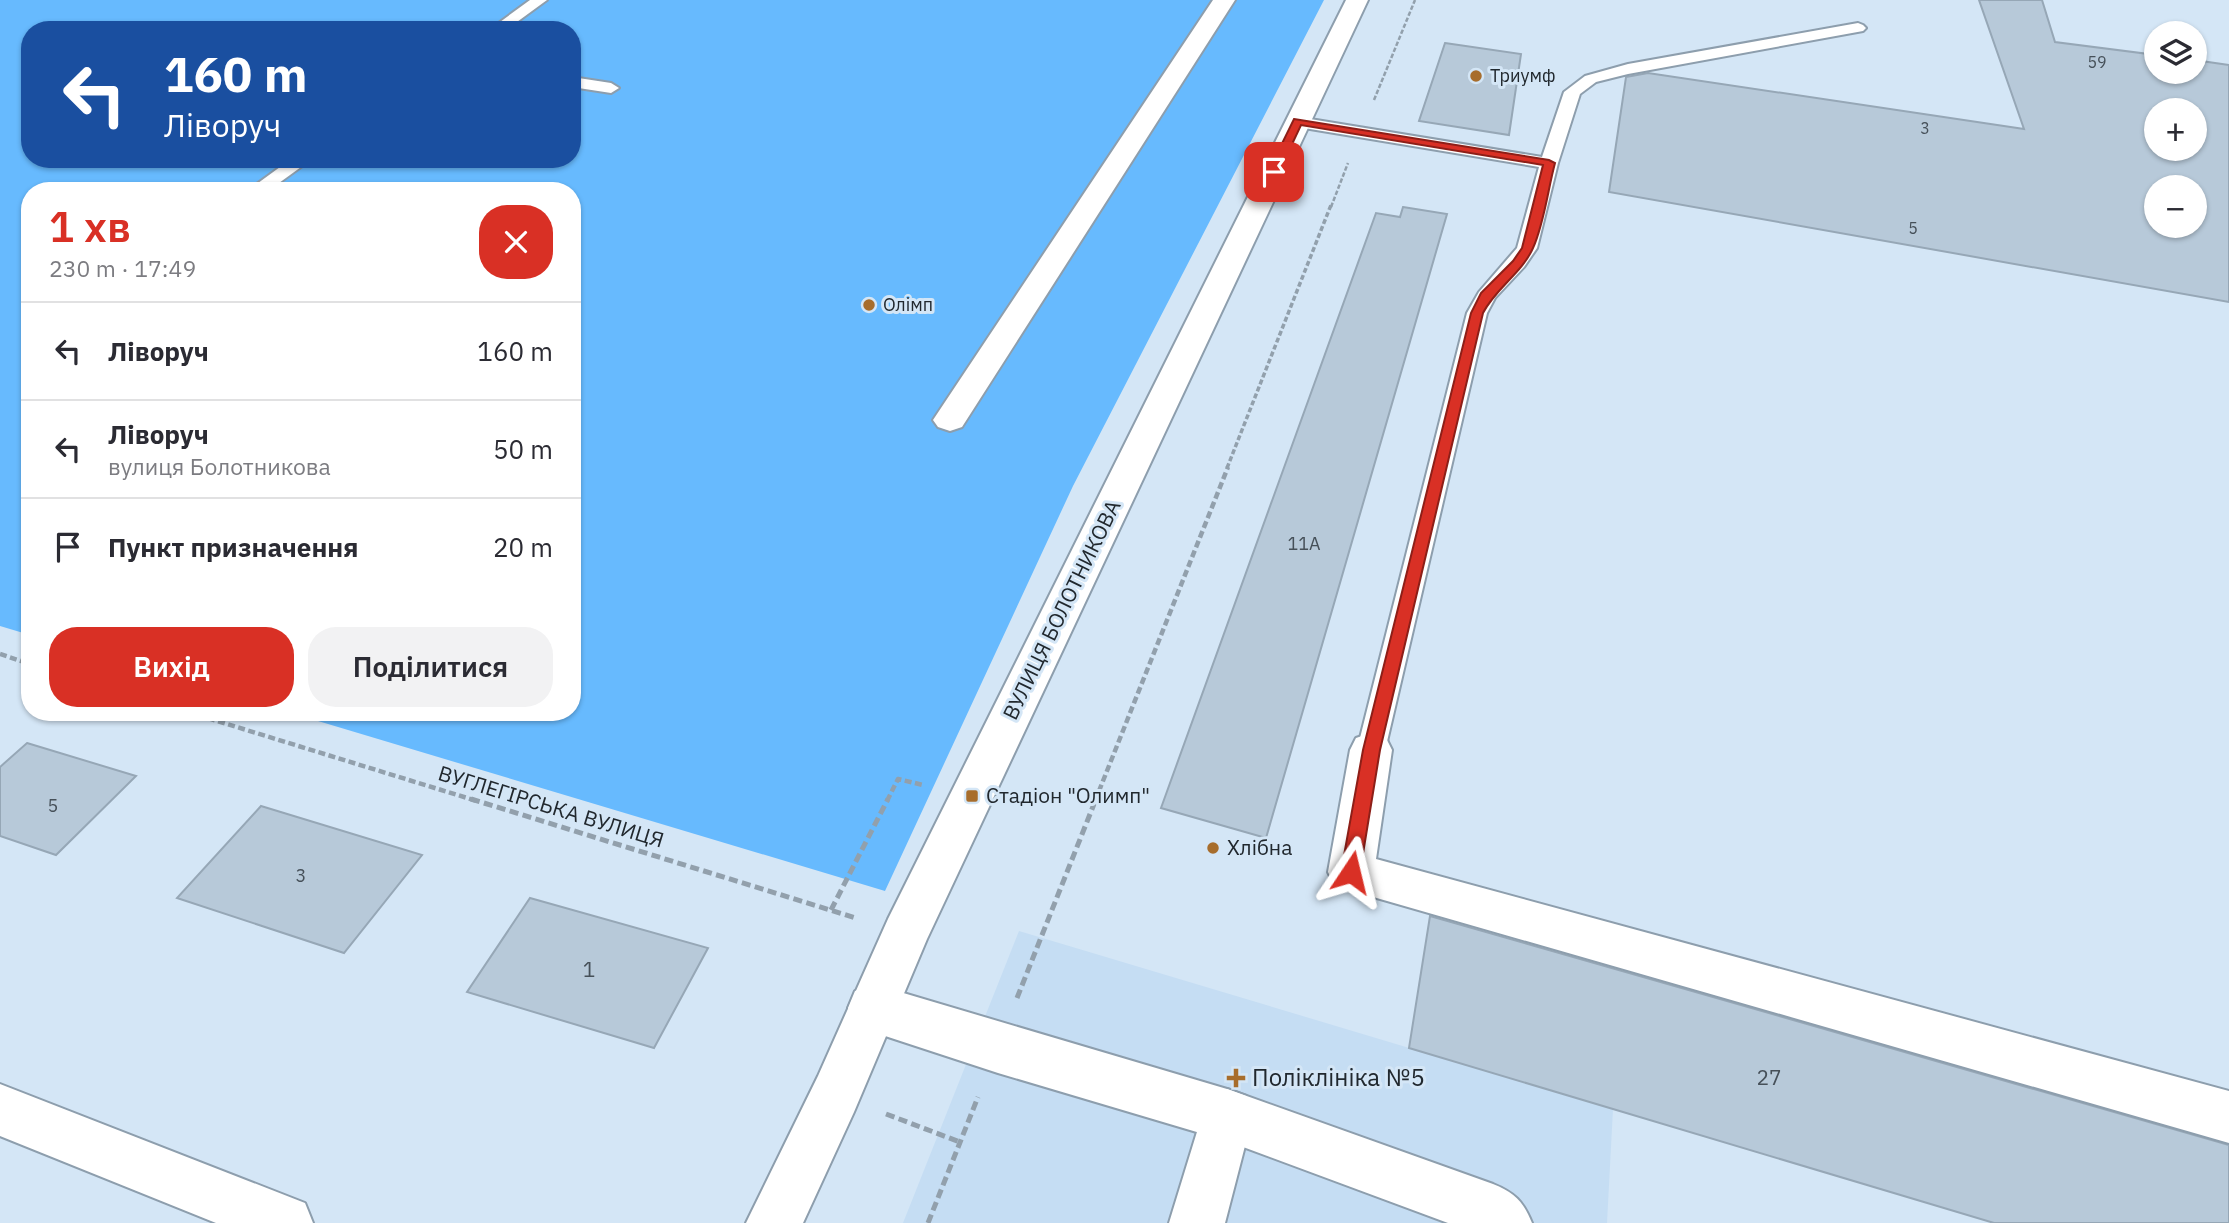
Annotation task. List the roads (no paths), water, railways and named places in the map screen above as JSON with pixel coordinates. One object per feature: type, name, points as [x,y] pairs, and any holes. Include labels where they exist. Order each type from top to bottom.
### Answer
[{"type":"street","points":[[950,420],[1224,0]]},
{"type":"street","name":"ВУЛИЦЯ БОЛОТНИКОВА","points":[[774,1223],[836,1094],[905,933],[1357,0]]},
{"type":"street","points":[[1371,750],[1351,872],[2229,1117]]},
{"type":"street","points":[[873,1008],[998,1048],[1227,1115],[1493,1212],[1504,1223]]},
{"type":"street","points":[[0,1110],[285,1223]]},
{"type":"street","points":[[1197,1223],[1227,1115]]},
{"type":"lane","points":[[509,21],[540,0]]},
{"type":"lane","points":[[1371,750],[1477,313],[1486,296],[1517,264],[1527,248],[1549,163],[1573,92],[1580,84],[1597,76],[1858,28]]},
{"type":"lane","points":[[581,83],[611,88]]},
{"type":"lane","points":[[1298,122],[1549,163]]},
{"type":"lane","points":[[269,182],[290,168]]},
{"type":"place","name":"Триумф","points":[[1476,76]]},
{"type":"place","name":"Олімп","points":[[869,305]]},
{"type":"place","name":"Стадіон \"Олимп\"","points":[[972,796]]},
{"type":"place","name":"Хлібна","points":[[1213,848]]},
{"type":"place","name":"Поліклініка №5","points":[[1236,1078]]}]
